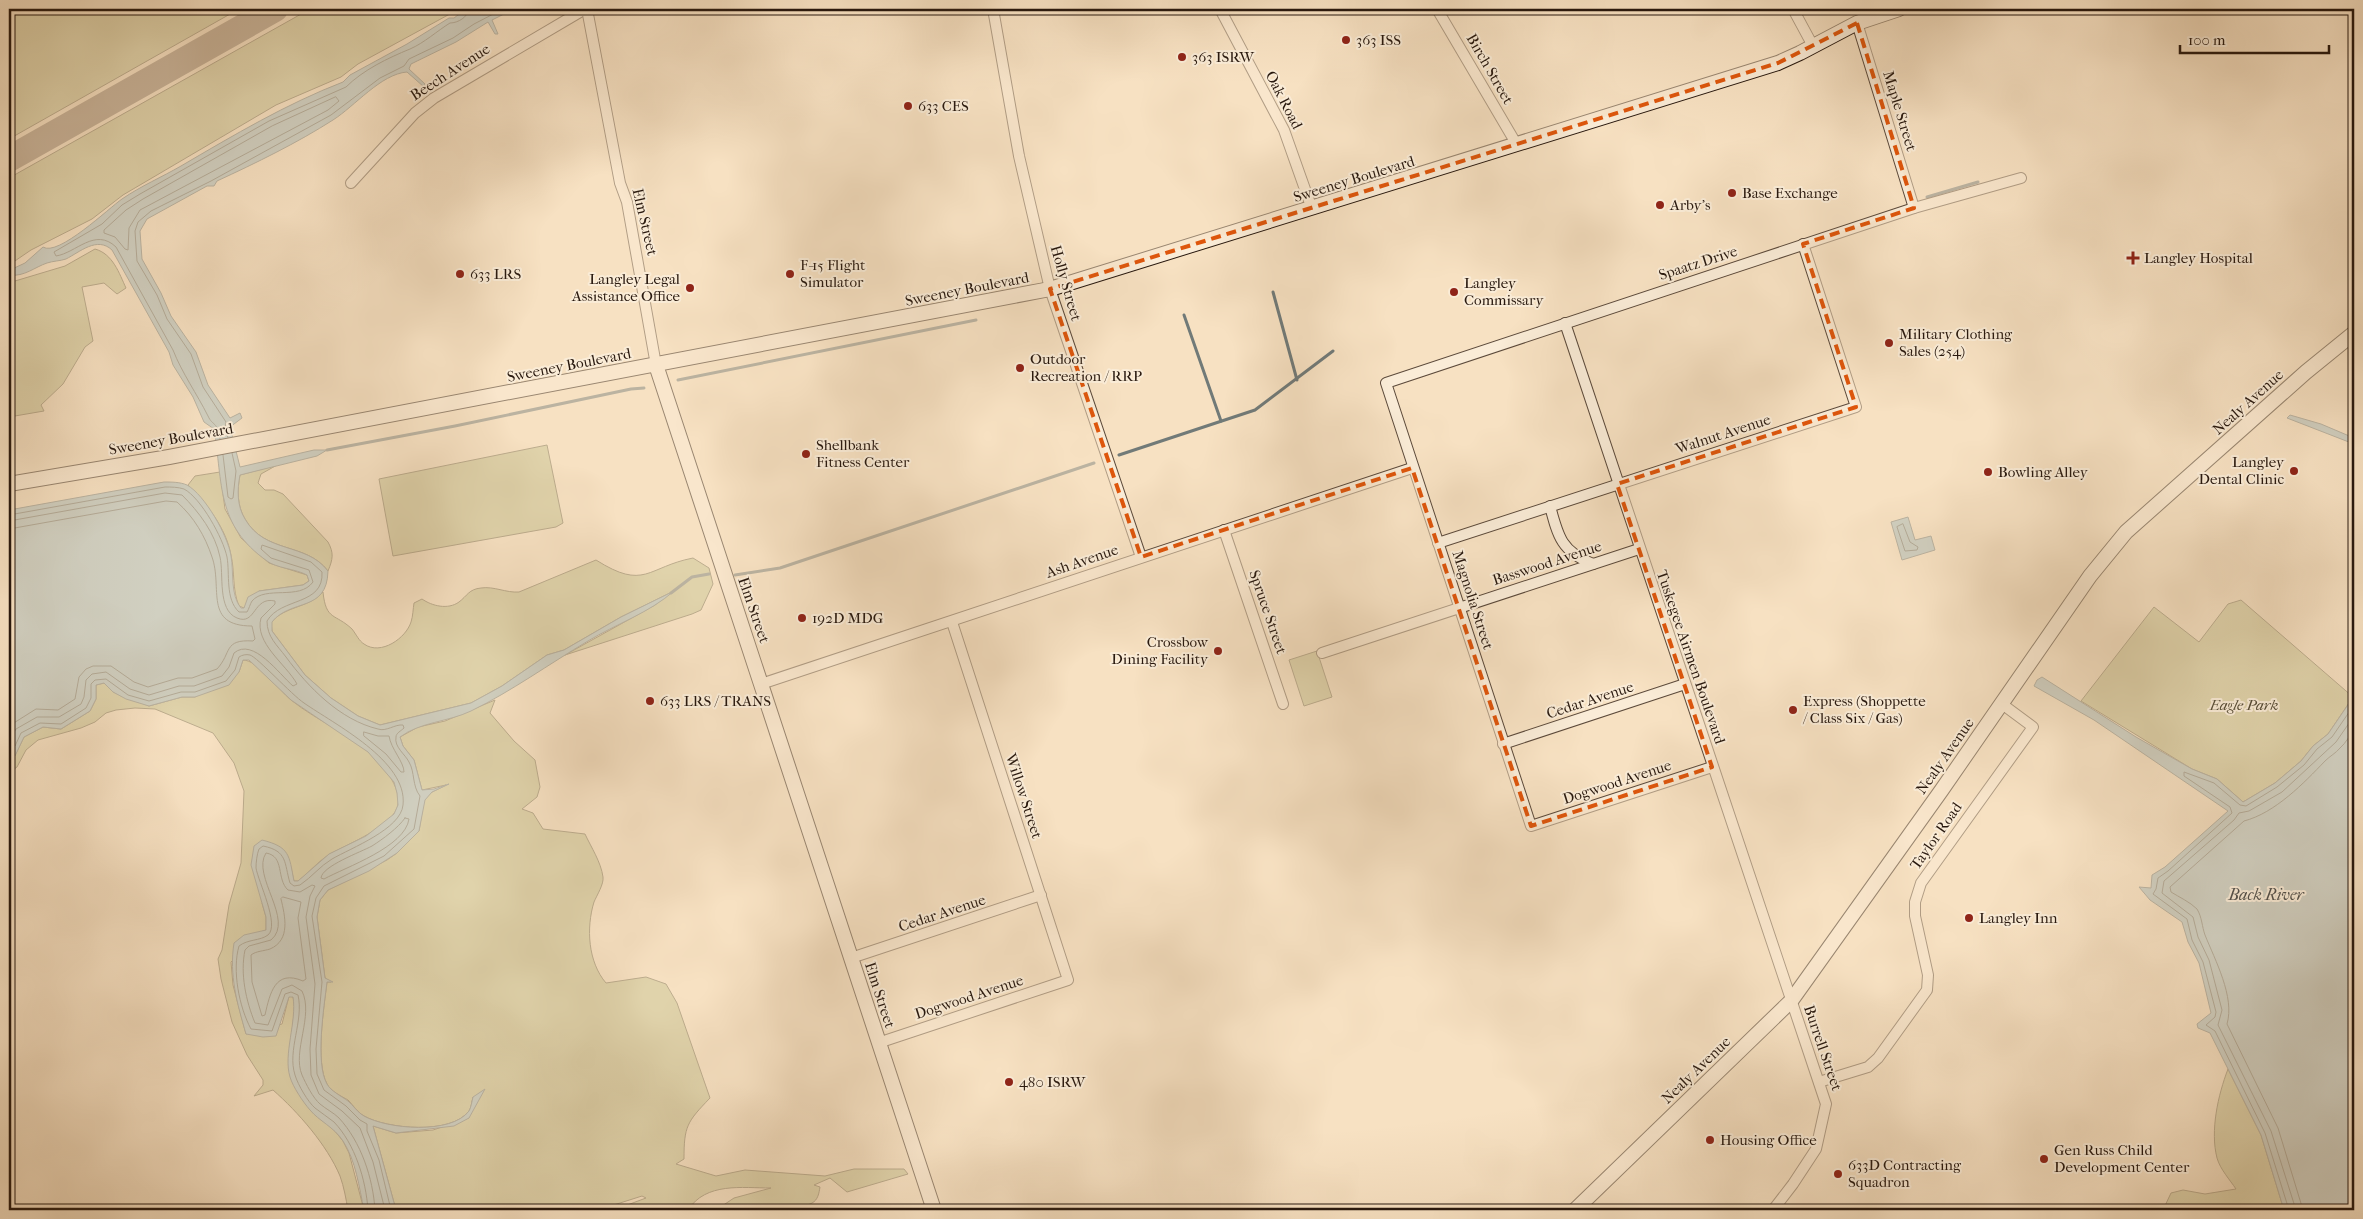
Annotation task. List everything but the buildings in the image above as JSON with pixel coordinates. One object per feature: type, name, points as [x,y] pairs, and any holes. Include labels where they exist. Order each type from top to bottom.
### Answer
[{"type":"main road","name":"Sweeney Boulevard","points":[[9,484],[210,449],[1050,289],[1778,63],[1857,23],[1899,9]]},
{"type":"main road","name":"Nealy Avenue","points":[[1574,1210],[1791,1001],[2002,704],[2090,576],[2126,532],[2306,372],[2354,333]]},
{"type":"main road","name":"Elm Street","points":[[656,365],[934,1210]]},
{"type":"street","name":"Beech Avenue","points":[[351,183],[415,113],[434,98],[586,9]]},
{"type":"street","name":"Elm Street","points":[[586,9],[620,183],[627,202],[656,365]]},
{"type":"street","name":"Holly Street","points":[[993,9],[1019,156],[1050,289],[1141,557]]},
{"type":"street","name":"Oak Road","points":[[1220,9],[1284,130],[1312,209]]},
{"type":"street","name":"Birch Street","points":[[1437,9],[1517,145]]},
{"type":"street","points":[[1793,9],[1813,46]]},
{"type":"street","name":"Maple Street","points":[[1857,23],[1914,208]]},
{"type":"street","name":"Spaatz Drive","points":[[1386,383],[1914,208],[2021,178]]},
{"type":"street","name":"Walnut Avenue","points":[[1438,543],[1856,407],[1803,244]]},
{"type":"street","name":"Tuskegee Airmen Boulevard","points":[[1565,323],[1617,484],[1791,1001]]},
{"type":"street","name":"Magnolia Street","points":[[1386,383],[1412,468],[1531,826]]},
{"type":"street","name":"Ash Avenue","points":[[761,684],[1412,468]]},
{"type":"street","points":[[1550,506],[1566,548],[1576,557],[1593,564]]},
{"type":"street","name":"Spruce Street","points":[[1224,530],[1283,704]]},
{"type":"street","name":"Basswood Avenue","points":[[1322,653],[1639,549]]},
{"type":"street","name":"Willow Street","points":[[952,622],[1068,980]]},
{"type":"street","name":"Cedar Avenue","points":[[1504,744],[1685,684]]},
{"type":"street","name":"Taylor Road","points":[[1819,1082],[1868,1067],[1878,1058],[1926,990],[1928,975],[1915,916],[1915,902],[1921,883],[2032,727],[2002,704]]},
{"type":"street","name":"Dogwood Avenue","points":[[1531,826],[1712,767]]},
{"type":"street","name":"Cedar Avenue","points":[[851,958],[1041,895]]},
{"type":"street","name":"Dogwood Avenue","points":[[878,1043],[1068,980]]},
{"type":"street","name":"Burrell Street","points":[[1773,1210],[1794,1184],[1816,1149],[1826,1104],[1791,1001]]},
{"type":"highlighted area","points":[[1857,23],[1914,208],[1803,244],[1856,407],[1617,484],[1712,767],[1531,826],[1412,468],[1141,557],[1050,289],[1778,63]]},
{"type":"green space","points":[[9,9],[239,9],[9,139]]},
{"type":"green space","points":[[310,9],[459,9],[358,64],[341,77],[276,105],[123,195],[92,219],[31,250],[9,265],[9,178]]},
{"type":"green space","points":[[95,249],[101,251],[111,260],[126,288],[117,294],[104,283],[82,287],[93,341],[85,347],[63,384],[41,405],[44,411],[9,417],[9,278],[15,281],[65,266]]},
{"type":"green space","points":[[547,445],[563,523],[556,527],[393,556],[379,479]]},
{"type":"green space","points":[[277,465],[261,474],[258,483],[265,490],[274,490],[283,494],[328,542],[332,556],[328,571],[309,556],[263,538],[253,530],[242,514],[238,498],[240,475]]},
{"type":"green space","points":[[220,472],[225,509],[241,538],[269,563],[307,575],[309,581],[303,585],[259,591],[244,608],[239,606],[235,593],[231,555],[225,535],[209,508],[188,485],[195,476]]},
{"type":"green space","points":[[693,558],[709,568],[713,584],[701,610],[565,655],[655,605],[672,592],[621,617],[564,650],[547,655],[502,686],[471,703],[380,725],[358,716],[331,698],[305,675],[272,631],[271,622],[277,617],[311,601],[323,592],[326,608],[329,612],[352,629],[362,643],[371,647],[385,647],[404,634],[411,622],[414,603],[422,599],[430,604],[450,606],[459,602],[471,591],[477,589],[491,588],[519,592],[596,560],[625,574],[636,575],[646,574]]},
{"type":"green space","name":"Eagle Park","points":[[2241,600],[2353,697],[2328,734],[2313,746],[2301,761],[2275,783],[2243,802],[2217,779],[2192,769],[2081,701],[2154,607],[2199,642],[2228,604]]},
{"type":"green space","points":[[1317,651],[1332,697],[1304,706],[1289,660]]},
{"type":"green space","points":[[243,660],[249,661],[262,670],[301,708],[369,752],[389,776],[397,792],[398,804],[395,812],[380,827],[330,854],[298,881],[294,881],[291,868],[262,903],[266,917],[266,930],[261,932],[231,962],[233,985],[246,1034],[282,1024],[289,996],[293,997],[295,1007],[289,1054],[330,1125],[343,1141],[349,1153],[364,1210],[348,1210],[340,1176],[328,1153],[292,1108],[273,1090],[254,1096],[263,1085],[263,1080],[247,1055],[232,1022],[218,959],[222,950],[229,905],[241,863],[244,791],[234,763],[213,733],[155,709],[135,708],[116,710],[106,713],[95,722],[81,728],[38,740],[26,750],[17,767],[9,773],[9,751],[15,755],[24,737],[43,727],[61,729],[90,711],[96,699],[96,685],[104,683],[113,692],[149,706],[182,697],[195,697],[239,672]]},
{"type":"green space","points":[[495,700],[490,713],[514,741],[535,760],[540,787],[537,797],[522,809],[533,813],[543,829],[585,834],[596,855],[603,880],[591,912],[590,944],[595,965],[600,975],[606,983],[646,977],[666,984],[677,1003],[710,1098],[688,1125],[684,1159],[676,1164],[716,1176],[745,1170],[825,1176],[854,1169],[904,1169],[908,1174],[847,1192],[830,1178],[814,1185],[820,1187],[819,1194],[814,1202],[791,1210],[779,1211],[716,1210],[734,1198],[771,1188],[725,1188],[704,1195],[688,1210],[614,1210],[646,1198],[642,1196],[598,1210],[396,1210],[373,1126],[396,1133],[433,1130],[469,1118],[473,1097],[469,1111],[460,1119],[448,1124],[434,1127],[403,1126],[374,1121],[364,1116],[348,1100],[328,1087],[323,1074],[321,1049],[327,982],[331,982],[325,978],[317,917],[320,900],[328,890],[397,853],[419,831],[424,800],[432,792],[446,785],[422,790],[414,760],[403,746],[400,737],[418,727],[445,721]]},
{"type":"green space","points":[[2228,1069],[2261,1135],[2284,1210],[2163,1210],[2171,1193],[2183,1190],[2205,1194],[2236,1189],[2220,1166],[2214,1136],[2216,1113]]},
{"type":"water","points":[[466,9],[514,9],[492,20],[498,34],[495,34],[488,22],[456,42],[411,64],[409,69],[425,84],[424,87],[407,72],[388,78],[333,120],[276,152],[217,181],[214,186],[207,186],[147,219],[140,231],[142,259],[161,293],[171,316],[196,352],[208,385],[230,418],[240,413],[242,418],[230,427],[240,467],[314,450],[327,450],[317,456],[240,475],[238,492],[242,514],[253,530],[263,538],[309,556],[328,571],[322,593],[315,599],[280,615],[272,622],[272,631],[305,675],[331,698],[358,716],[380,725],[471,703],[502,686],[547,655],[564,650],[621,617],[674,591],[654,606],[588,641],[516,686],[471,711],[416,728],[400,737],[403,746],[414,760],[422,790],[434,789],[449,784],[432,792],[425,800],[419,831],[397,853],[369,871],[328,890],[320,900],[317,917],[325,978],[333,982],[327,982],[321,1049],[323,1075],[331,1089],[348,1101],[362,1115],[374,1121],[403,1126],[434,1127],[460,1119],[469,1111],[473,1097],[485,1089],[469,1118],[454,1126],[396,1133],[373,1126],[396,1210],[364,1210],[351,1157],[343,1141],[307,1107],[290,1077],[288,1058],[294,1007],[293,997],[289,997],[276,1036],[263,1037],[246,1034],[235,989],[232,966],[234,943],[244,935],[266,930],[266,917],[251,865],[254,846],[262,840],[283,849],[289,858],[294,881],[298,881],[329,854],[366,836],[394,814],[398,805],[394,782],[368,752],[291,700],[249,660],[243,660],[239,672],[229,685],[195,697],[182,697],[149,706],[126,699],[113,692],[104,683],[96,685],[96,699],[90,711],[61,729],[43,727],[24,737],[15,756],[9,750],[9,510],[164,482],[182,483],[194,490],[221,527],[231,556],[235,597],[241,608],[244,608],[248,597],[259,591],[303,585],[309,581],[307,575],[267,561],[250,547],[238,533],[230,518],[221,485],[214,429],[204,422],[193,397],[173,365],[169,352],[112,250],[106,246],[95,245],[83,249],[66,259],[47,263],[25,273],[10,275],[10,270],[25,263],[43,247],[50,248],[71,239],[122,199],[137,190],[281,110],[343,82],[350,75],[407,44],[449,18],[454,18]]},
{"type":"water","points":[[2290,415],[2321,424],[2354,438],[2354,444],[2287,418]]},
{"type":"water","points":[[1908,517],[1915,540],[1931,536],[1935,550],[1902,560],[1891,522]]},
{"type":"water","name":"Back River","points":[[2042,677],[2136,737],[2192,769],[2217,779],[2243,802],[2275,783],[2301,761],[2313,746],[2328,734],[2354,696],[2354,1210],[2284,1210],[2261,1135],[2210,1033],[2198,1028],[2197,1024],[2211,1013],[2199,963],[2188,942],[2182,922],[2150,900],[2139,887],[2151,888],[2152,875],[2165,867],[2228,811],[2094,720],[2034,686],[2037,680]]},
{"type":"waterway","points":[[1927,197],[1978,182]]},
{"type":"waterway","points":[[1273,292],[1297,380]]},
{"type":"waterway","points":[[1184,315],[1221,421]]},
{"type":"waterway","points":[[678,380],[976,320]]},
{"type":"waterway","points":[[1119,455],[1255,410],[1333,351]]},
{"type":"waterway","points":[[327,450],[455,426],[631,389],[644,388]]},
{"type":"waterway","points":[[735,575],[780,568],[1094,463]]},
{"type":"waterway","points":[[671,593],[692,577],[709,574]]},
{"type":"taxiway","points":[[9,159],[275,9]]},
{"type":"place","name":"363 ISS","points":[[1346,40]]},
{"type":"place","name":"363 ISRW","points":[[1182,57]]},
{"type":"place","name":"633 CES","points":[[908,106]]},
{"type":"place","name":"Base Exchange","points":[[1732,193]]},
{"type":"place","name":"Arby's","points":[[1660,205]]},
{"type":"place","name":"Langley Hospital","points":[[2133,258]]},
{"type":"place","name":"633 LRS","points":[[460,274]]},
{"type":"place","name":"F-15 Flight Simulator","points":[[790,274]]},
{"type":"place","name":"Langley Legal Assistance Office","points":[[690,288]]},
{"type":"place","name":"Langley Commissary","points":[[1454,292]]},
{"type":"place","name":"Military Clothing Sales (254)","points":[[1889,343]]},
{"type":"place","name":"Outdoor Recreation / RRP","points":[[1020,368]]},
{"type":"place","name":"Shellbank Fitness Center","points":[[806,454]]},
{"type":"place","name":"Langley Dental Clinic","points":[[2294,471]]},
{"type":"place","name":"Bowling Alley","points":[[1988,472]]},
{"type":"place","name":"192D MDG","points":[[802,618]]},
{"type":"place","name":"Crossbow Dining Facility","points":[[1218,651]]},
{"type":"place","name":"633 LRS / TRANS","points":[[650,701]]},
{"type":"place","name":"Express (Shoppette / Class Six / Gas)","points":[[1793,710]]},
{"type":"place","name":"Langley Inn","points":[[1969,918]]},
{"type":"place","name":"480 ISRW","points":[[1009,1082]]},
{"type":"place","name":"Housing Office","points":[[1710,1140]]},
{"type":"place","name":"Gen Russ Child Development Center","points":[[2044,1159]]},
{"type":"place","name":"633D Contracting Squadron","points":[[1838,1174]]}]
